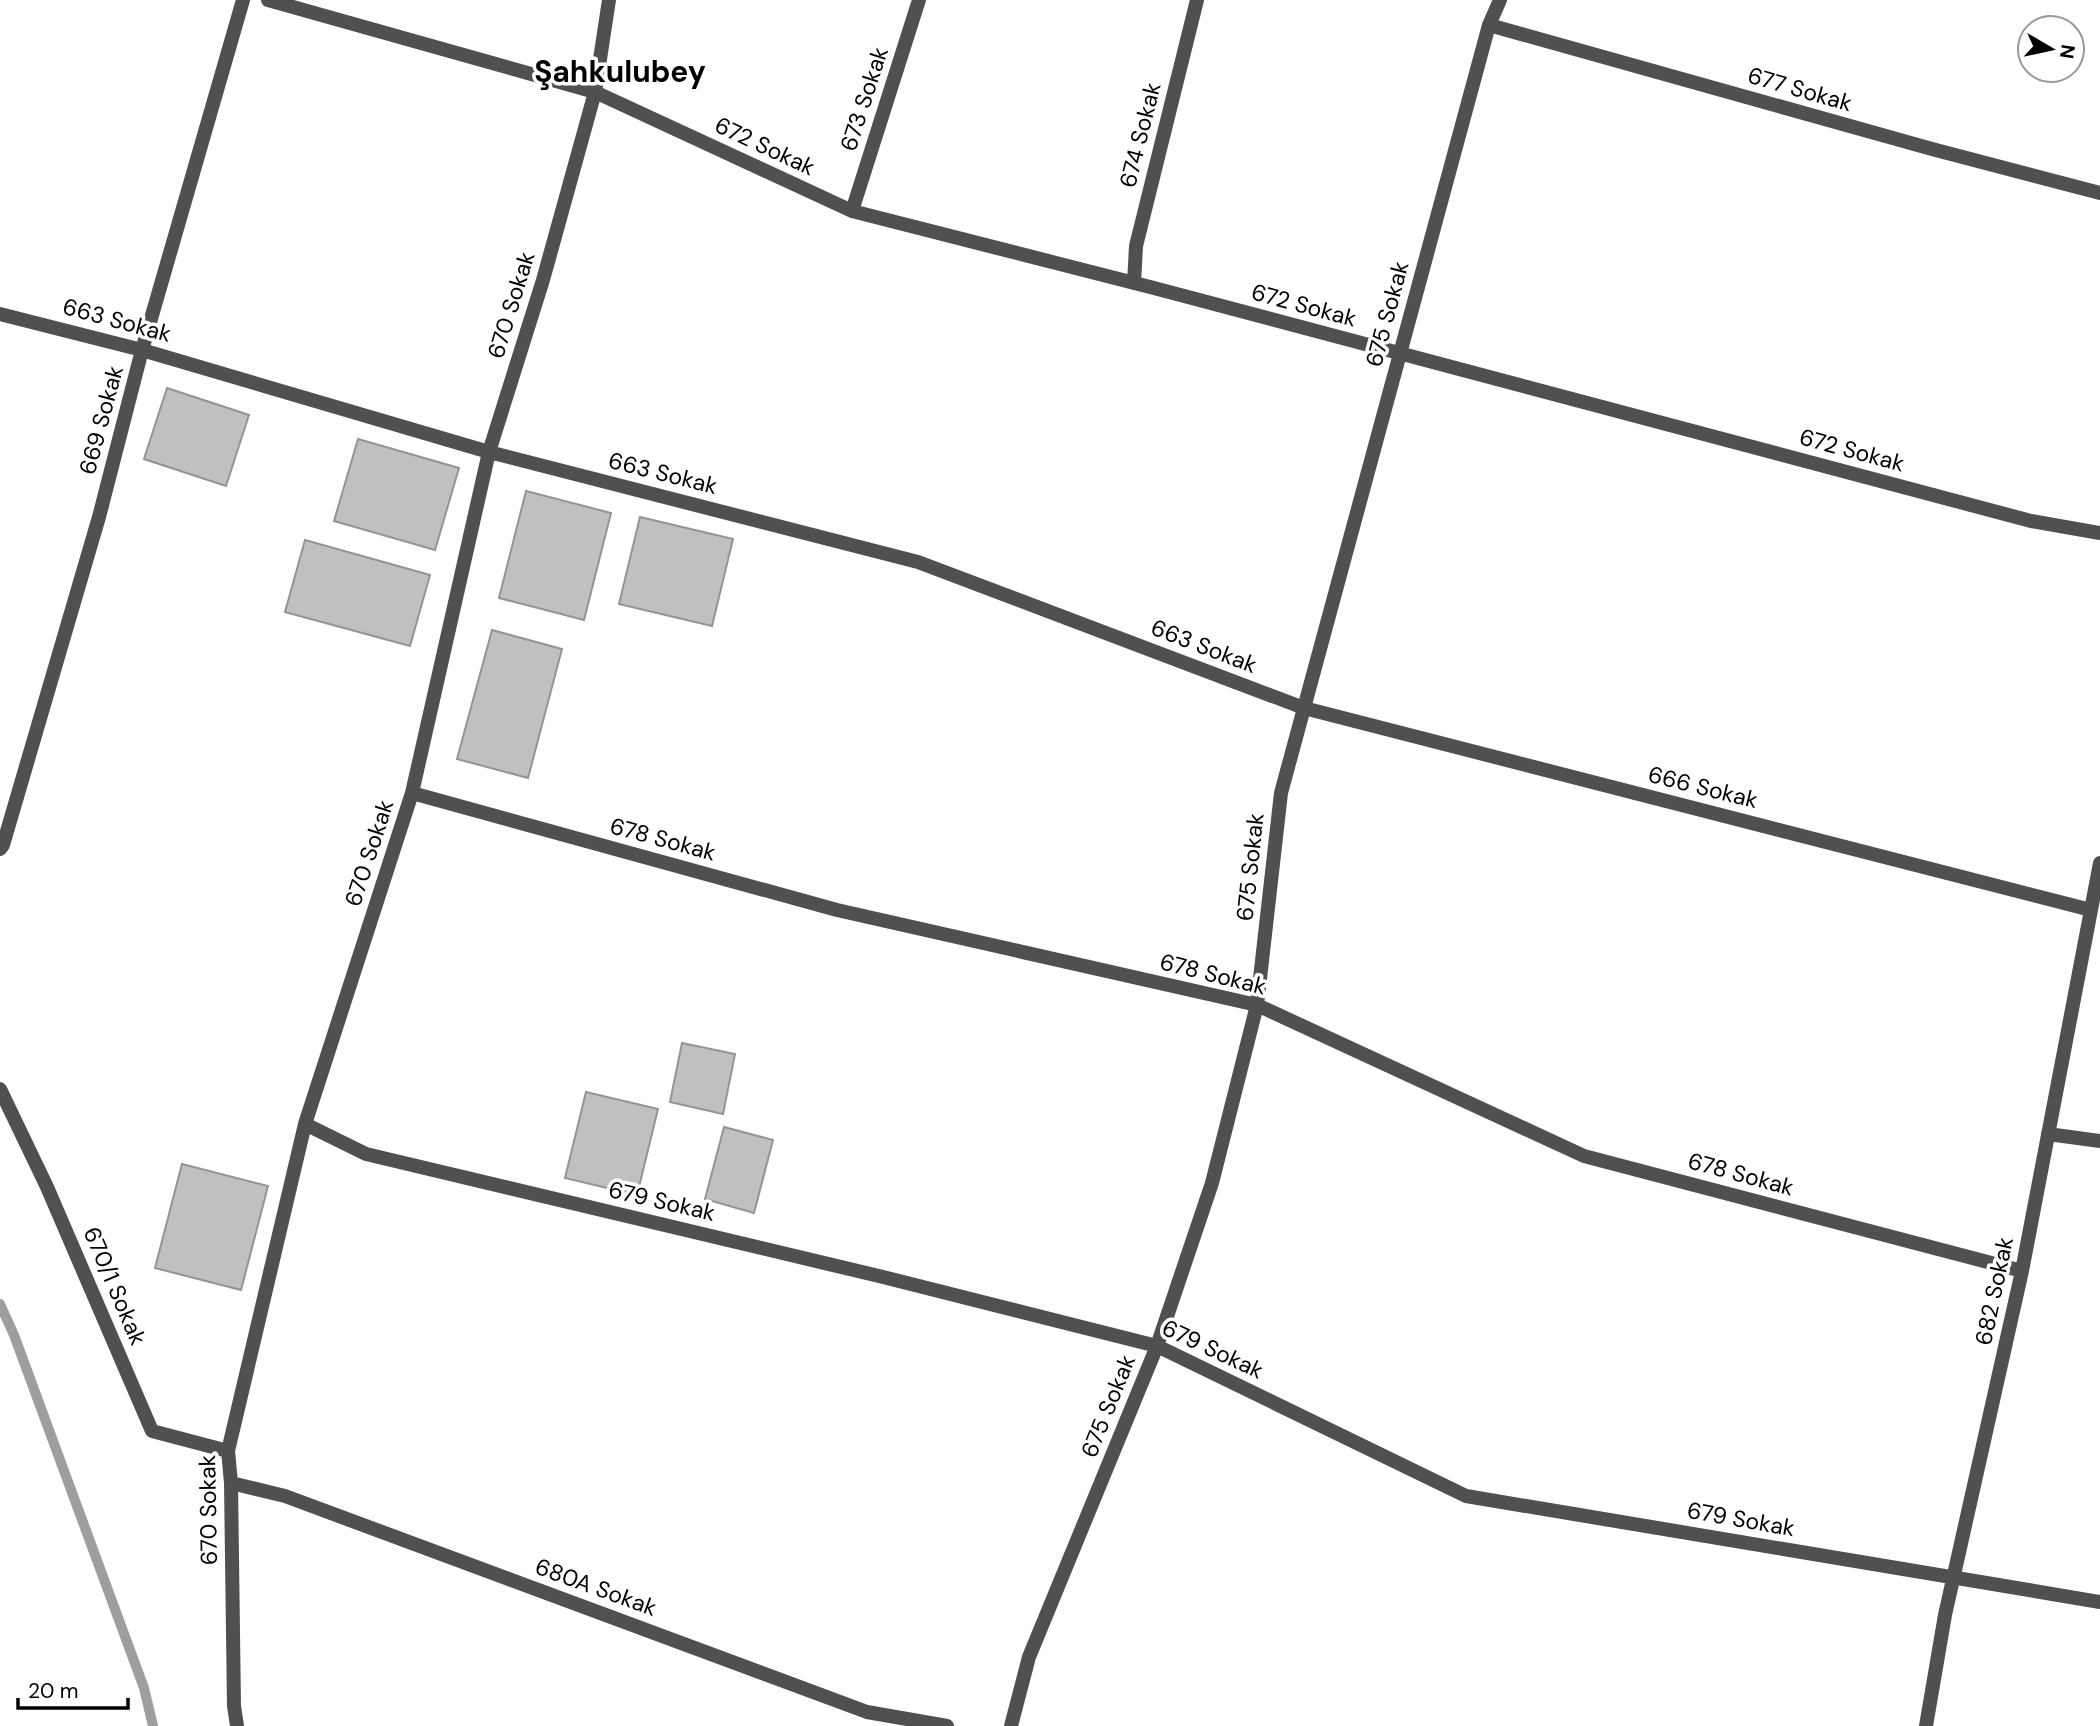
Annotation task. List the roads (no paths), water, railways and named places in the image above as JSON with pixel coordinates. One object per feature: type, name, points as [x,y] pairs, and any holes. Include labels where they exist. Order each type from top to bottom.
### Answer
[{"type":"street","name":"669 Sokak","points":[[0,849],[4,845],[99,517],[142,350],[243,0]]},
{"type":"street","name":"672 Sokak","points":[[268,0],[595,92],[852,211],[2031,521],[2100,533]]},
{"type":"street","name":"670 Sokak","points":[[237,1726],[234,1706],[231,1483],[228,1451],[304,1124],[412,793],[489,452],[543,279],[595,92],[609,0]]},
{"type":"street","name":"673 Sokak","points":[[852,211],[919,0]]},
{"type":"street","name":"674 Sokak","points":[[1134,283],[1136,246],[1197,0]]},
{"type":"street","name":"675 Sokak","points":[[1011,1726],[1029,1657],[1157,1346],[1212,1183],[1257,1005],[1281,793],[1489,26],[1500,0]]},
{"type":"street","name":"677 Sokak","points":[[1489,26],[2100,193]]},
{"type":"street","name":"663 Sokak","points":[[0,314],[142,350],[489,452],[918,562],[1304,708]]},
{"type":"street","name":"666 Sokak","points":[[1304,708],[2091,910]]},
{"type":"street","name":"678 Sokak","points":[[412,793],[837,910],[1257,1005],[1584,1156],[2022,1271]]},
{"type":"street","name":"682 Sokak","points":[[1926,1726],[1945,1615],[2022,1271],[2100,863]]},
{"type":"street","name":"670/1 Sokak","points":[[0,1088],[47,1187],[152,1431],[228,1451]]},
{"type":"street","name":"679 Sokak","points":[[304,1124],[366,1154],[880,1276],[1157,1346],[1466,1496],[2100,1602]]},
{"type":"street","points":[[2048,1134],[2100,1141]]},
{"type":"street","name":"680A Sokak","points":[[231,1483],[285,1496],[867,1712],[947,1726]]},
{"type":"waterway","points":[[0,1304],[14,1335],[144,1688],[153,1726]]},
{"type":"district","name":"Şahkulubey","points":[[620,72]]}]
